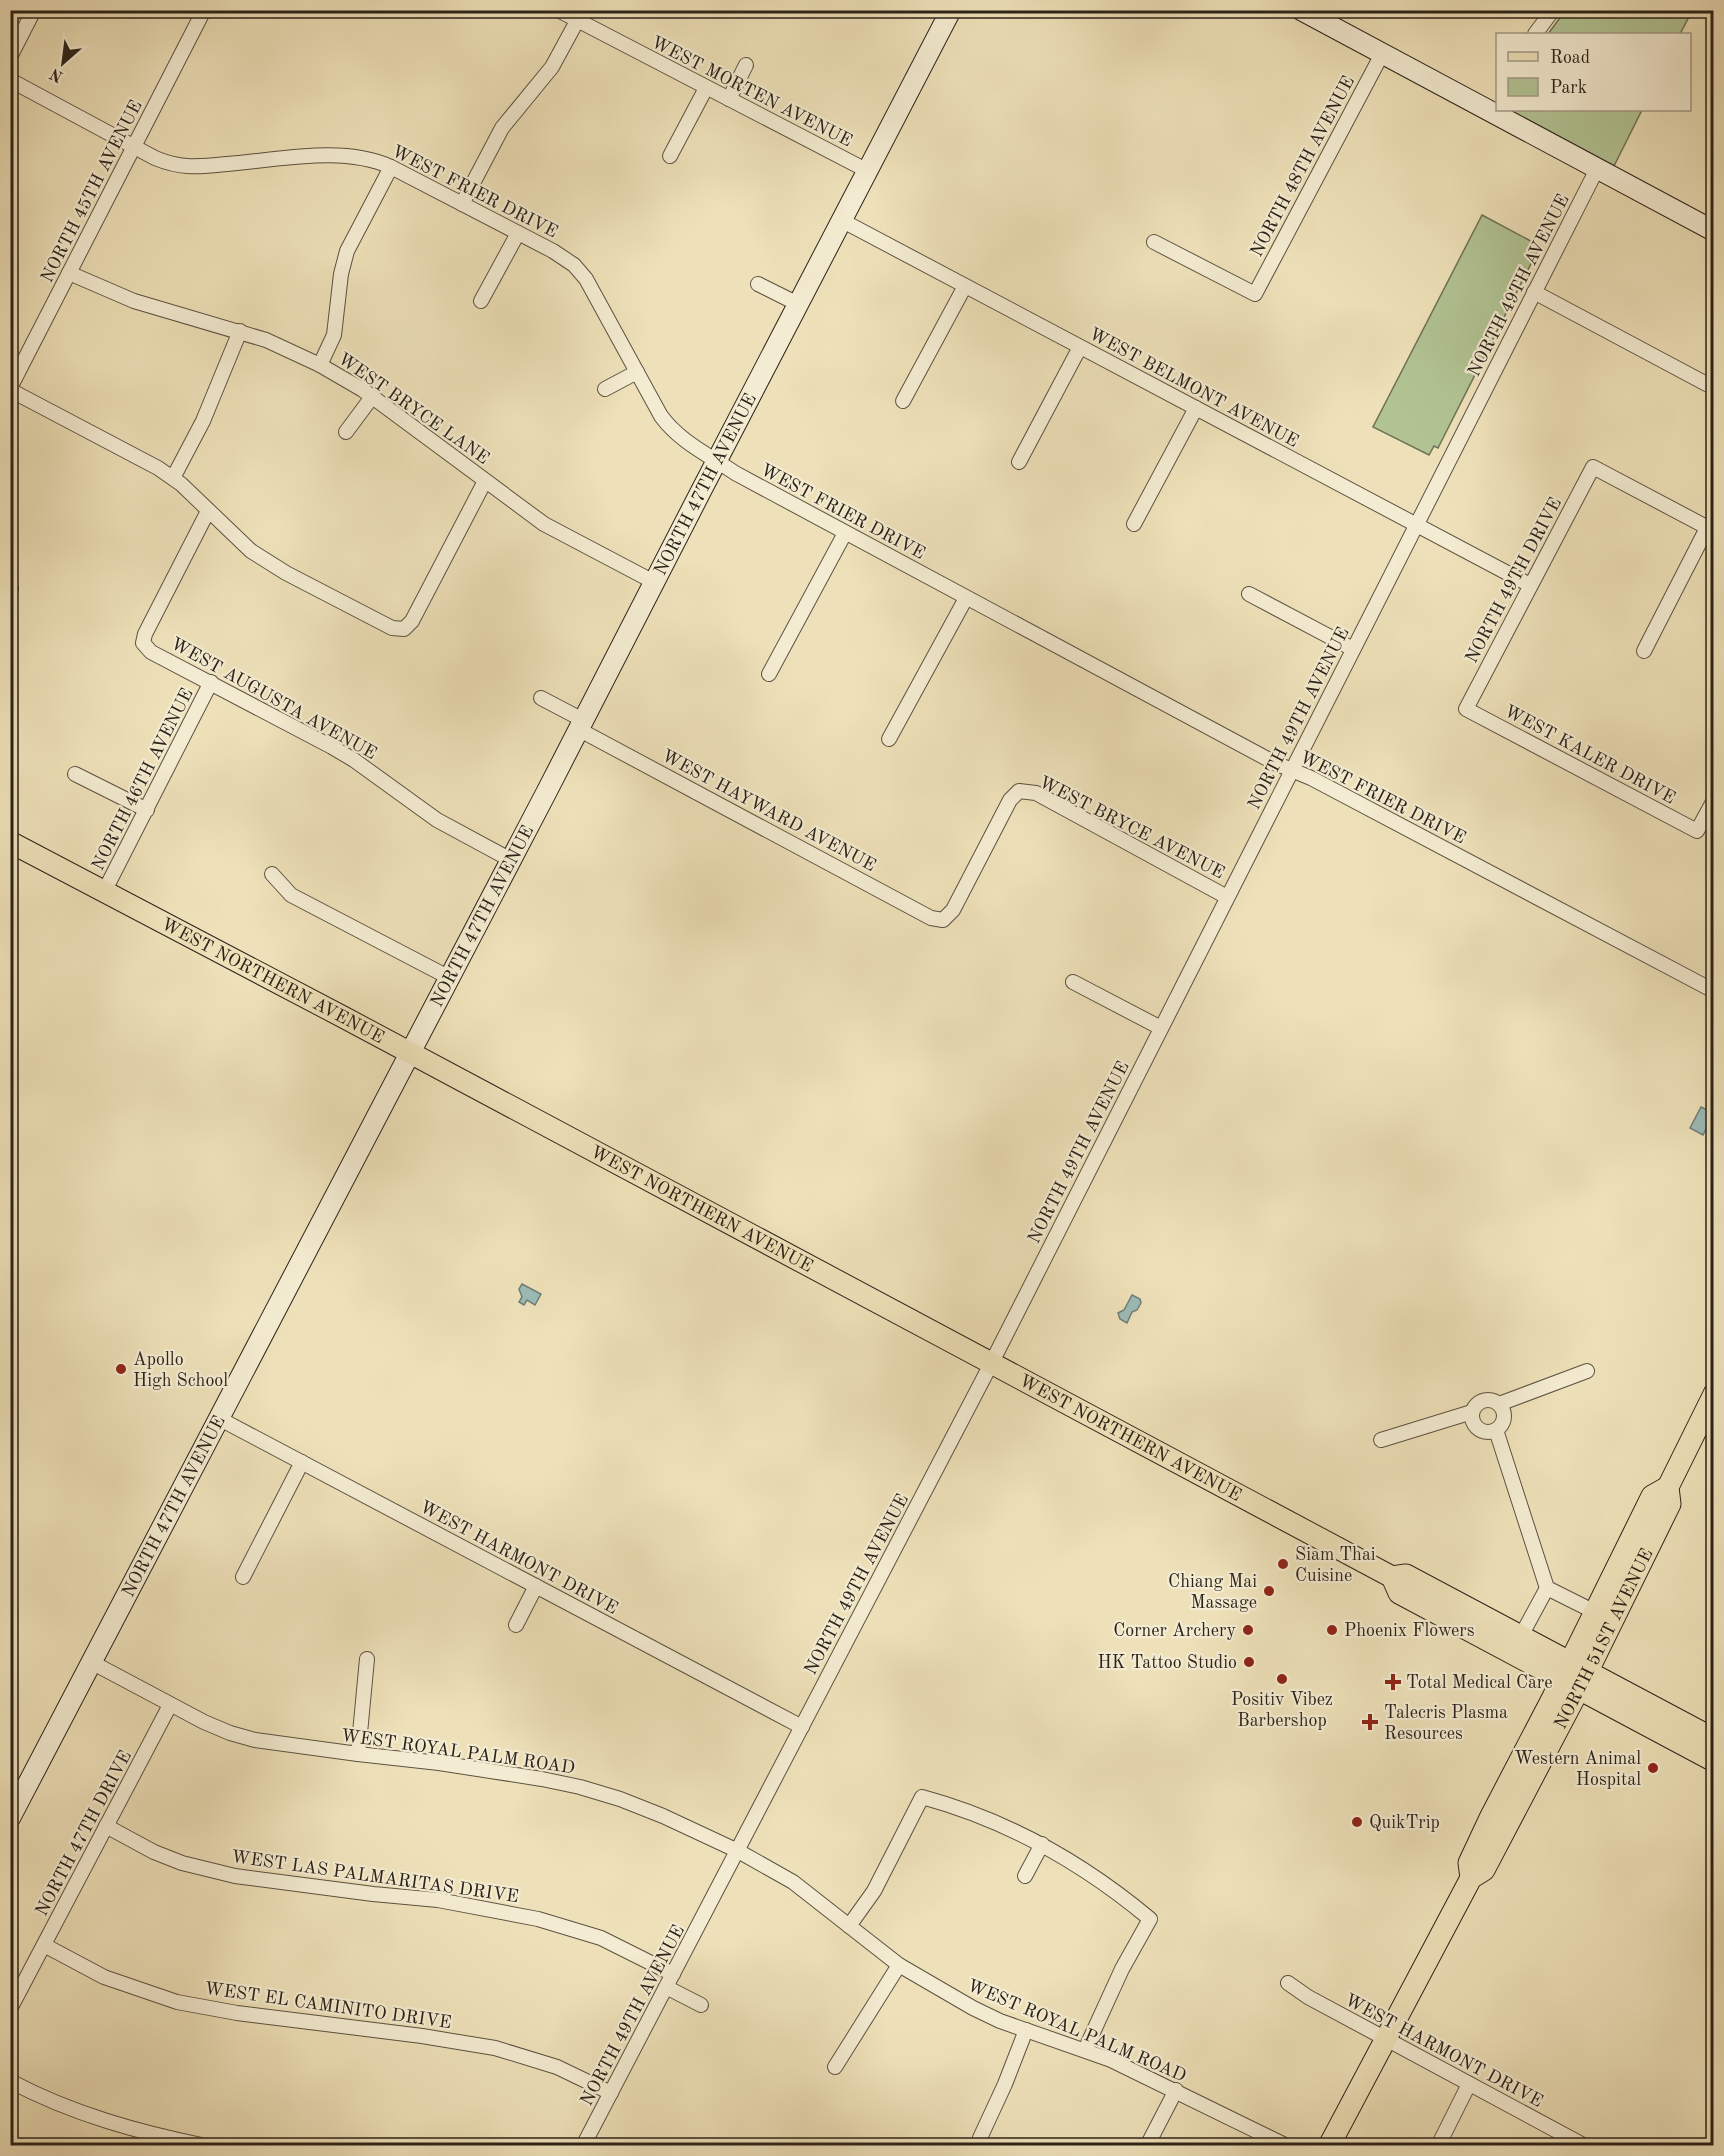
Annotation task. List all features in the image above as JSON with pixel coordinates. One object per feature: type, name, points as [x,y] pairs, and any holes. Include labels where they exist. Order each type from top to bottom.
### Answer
[{"type":"main road","name":"WEST NORTHERN AVENUE","points":[[10,842],[411,1053],[1392,1577],[1406,1575],[1521,1636],[1575,1675],[1713,1761]]},
{"type":"main road","name":"NORTH 51ST AVENUE","points":[[1329,2145],[1471,1878],[1469,1863],[1491,1816],[1575,1675],[1670,1504],[1668,1487],[1713,1394]]},
{"type":"main road","name":"NORTH 51ST AVENUE","points":[[1575,1675],[1595,1612],[1652,1496],[1668,1487]]},
{"type":"main road","name":"WEST NORTHERN AVENUE","points":[[1392,1577],[1399,1593],[1713,1739]]},
{"type":"street","points":[[10,57],[34,10]]},
{"type":"street","name":"NORTH 45TH AVENUE","points":[[10,389],[204,10]]},
{"type":"street","name":"WEST MORTEN AVENUE","points":[[558,10],[867,170]]},
{"type":"street","name":"NORTH 47TH AVENUE","points":[[10,1818],[411,1053],[951,10]]},
{"type":"street","points":[[1301,10],[1382,54],[1496,109]]},
{"type":"street","points":[[1536,33],[1553,10]]},
{"type":"street","points":[[462,204],[502,128],[552,67],[577,21]]},
{"type":"street","name":"NORTH 48TH AVENUE","points":[[1154,242],[1255,294],[1382,54]]},
{"type":"street","points":[[729,99],[746,65]]},
{"type":"street","name":"WEST FRIER DRIVE","points":[[10,80],[155,159],[180,167],[332,155],[369,158],[391,167],[552,251],[574,266],[586,279],[661,416],[680,438],[735,473],[966,598],[1713,991]]},
{"type":"street","points":[[670,156],[706,88]]},
{"type":"street","points":[[1499,111],[1597,169],[1713,231]]},
{"type":"street","points":[[320,365],[334,334],[341,274],[347,251],[391,167]]},
{"type":"street","name":"NORTH 49TH AVENUE","points":[[583,2145],[992,1364],[1597,169]]},
{"type":"street","name":"WEST BELMONT AVENUE","points":[[841,220],[1530,585]]},
{"type":"street","points":[[482,301],[518,233]]},
{"type":"street","name":"WEST BRYCE LANE","points":[[69,273],[134,301],[266,340],[320,365],[372,397],[555,531],[654,582]]},
{"type":"street","points":[[758,284],[798,304]]},
{"type":"street","points":[[903,400],[965,286]]},
{"type":"street","points":[[1534,292],[1713,388]]},
{"type":"street","points":[[172,478],[203,421],[240,331]]},
{"type":"street","points":[[1019,462],[1080,347]]},
{"type":"street","points":[[605,389],[637,372]]},
{"type":"street","points":[[10,389],[158,468],[172,478],[251,551],[392,628],[404,629],[412,621],[485,481]]},
{"type":"street","points":[[346,432],[372,397]]},
{"type":"street","points":[[1134,524],[1196,408]]},
{"type":"street","name":"NORTH 49TH DRIVE","points":[[1466,709],[1593,467],[1710,530]]},
{"type":"street","name":"WEST AUGUSTA AVENUE","points":[[208,511],[143,643],[151,652],[354,760],[437,820],[511,860]]},
{"type":"street","points":[[1644,651],[1710,530]]},
{"type":"street","points":[[768,674],[845,533]]},
{"type":"street","points":[[1249,594],[1353,649]]},
{"type":"street","points":[[889,739],[966,598]]},
{"type":"street","name":"NORTH 46TH AVENUE","points":[[104,892],[211,682]]},
{"type":"street","name":"WEST HAYWARD AVENUE","points":[[541,698],[580,724],[931,918],[943,920],[952,910],[1010,800],[1019,791]]},
{"type":"street","name":"WEST KALER DRIVE","points":[[1466,709],[1697,831],[1713,800]]},
{"type":"street","points":[[75,774],[147,810]]},
{"type":"street","name":"WEST BRYCE AVENUE","points":[[1019,791],[1036,793],[1227,897]]},
{"type":"street","points":[[272,874],[291,895],[450,978]]},
{"type":"street","points":[[1073,982],[1161,1028]]},
{"type":"street","points":[[1499,1404],[1587,1371]]},
{"type":"street","points":[[1489,1399],[1499,1404],[1504,1417],[1496,1430],[1486,1432],[1476,1427],[1472,1412],[1475,1407],[1489,1399]]},
{"type":"street","points":[[1381,1440],[1472,1412]]},
{"type":"street","name":"WEST HARMONT DRIVE","points":[[220,1419],[802,1727]]},
{"type":"street","points":[[1496,1430],[1546,1588],[1521,1636]]},
{"type":"street","points":[[243,1576],[302,1462]]},
{"type":"street","points":[[516,1625],[536,1586]]},
{"type":"street","points":[[1546,1588],[1595,1612]]},
{"type":"street","points":[[358,1754],[368,1659]]},
{"type":"street","name":"WEST ROYAL PALM ROAD","points":[[93,1663],[170,1705],[230,1732],[255,1740],[450,1765],[580,1787],[620,1799],[663,1816],[738,1851],[793,1882],[899,1965],[973,2008],[1000,2021],[1111,2060],[1287,2145]]},
{"type":"street","name":"NORTH 47TH DRIVE","points":[[10,2009],[170,1705]]},
{"type":"street","points":[[849,1926],[874,1891],[922,1797],[968,1811],[1042,1844],[1104,1882],[1150,1919],[1122,1970],[1085,2050]]},
{"type":"street","name":"WEST LAS PALMARITAS DRIVE","points":[[106,1826],[154,1852],[182,1863],[235,1876],[438,1900],[538,1919],[602,1938],[673,1974]]},
{"type":"street","points":[[1025,1876],[1042,1844]]},
{"type":"street","name":"WEST EL CAMINITO DRIVE","points":[[44,1945],[104,1977],[177,2002],[237,2013],[422,2036],[495,2048],[557,2067],[610,2093]]},
{"type":"street","points":[[835,2067],[899,1965]]},
{"type":"street","name":"WEST HARMONT DRIVE","points":[[1288,1983],[1308,1997],[1385,2040],[1585,2145]]},
{"type":"street","points":[[666,1987],[701,2005]]},
{"type":"street","points":[[980,2138],[1005,2084],[1026,2030]]},
{"type":"street","points":[[10,2081],[83,2114],[114,2124],[206,2145]]},
{"type":"street","points":[[1438,2145],[1469,2084]]},
{"type":"street","points":[[1147,2145],[1176,2090]]},
{"type":"green space","points":[[1565,10],[1692,11],[1681,33],[1549,33]]},
{"type":"green space","points":[[1512,111],[1642,111],[1614,166]]},
{"type":"green space","points":[[1482,215],[1540,246],[1438,448],[1434,446],[1429,455],[1373,427]]},
{"type":"water","points":[[1701,1107],[1713,1113],[1713,1130],[1707,1127],[1703,1135],[1690,1128]]},
{"type":"water","points":[[522,1284],[541,1294],[535,1305],[527,1300],[524,1305],[519,1302],[522,1297],[519,1289]]},
{"type":"water","points":[[1132,1295],[1140,1299],[1141,1303],[1137,1310],[1132,1312],[1127,1323],[1120,1319],[1118,1313],[1124,1310]]},
{"type":"place","name":"Apollo High School","points":[[121,1369]]},
{"type":"place","name":"Siam Thai Cuisine","points":[[1283,1564]]},
{"type":"place","name":"Chiang Mai Massage","points":[[1269,1591]]},
{"type":"place","name":"Corner Archery","points":[[1248,1630]]},
{"type":"place","name":"Phoenix Flowers","points":[[1332,1630]]},
{"type":"place","name":"HK Tattoo Studio","points":[[1249,1662]]},
{"type":"place","name":"Positiv Vibez Barbershop","points":[[1282,1679]]},
{"type":"place","name":"Total Medical Care","points":[[1393,1682]]},
{"type":"place","name":"Talecris Plasma Resources","points":[[1370,1722]]},
{"type":"place","name":"Western Animal Hospital","points":[[1653,1768]]},
{"type":"place","name":"QuikTrip","points":[[1357,1822]]}]
